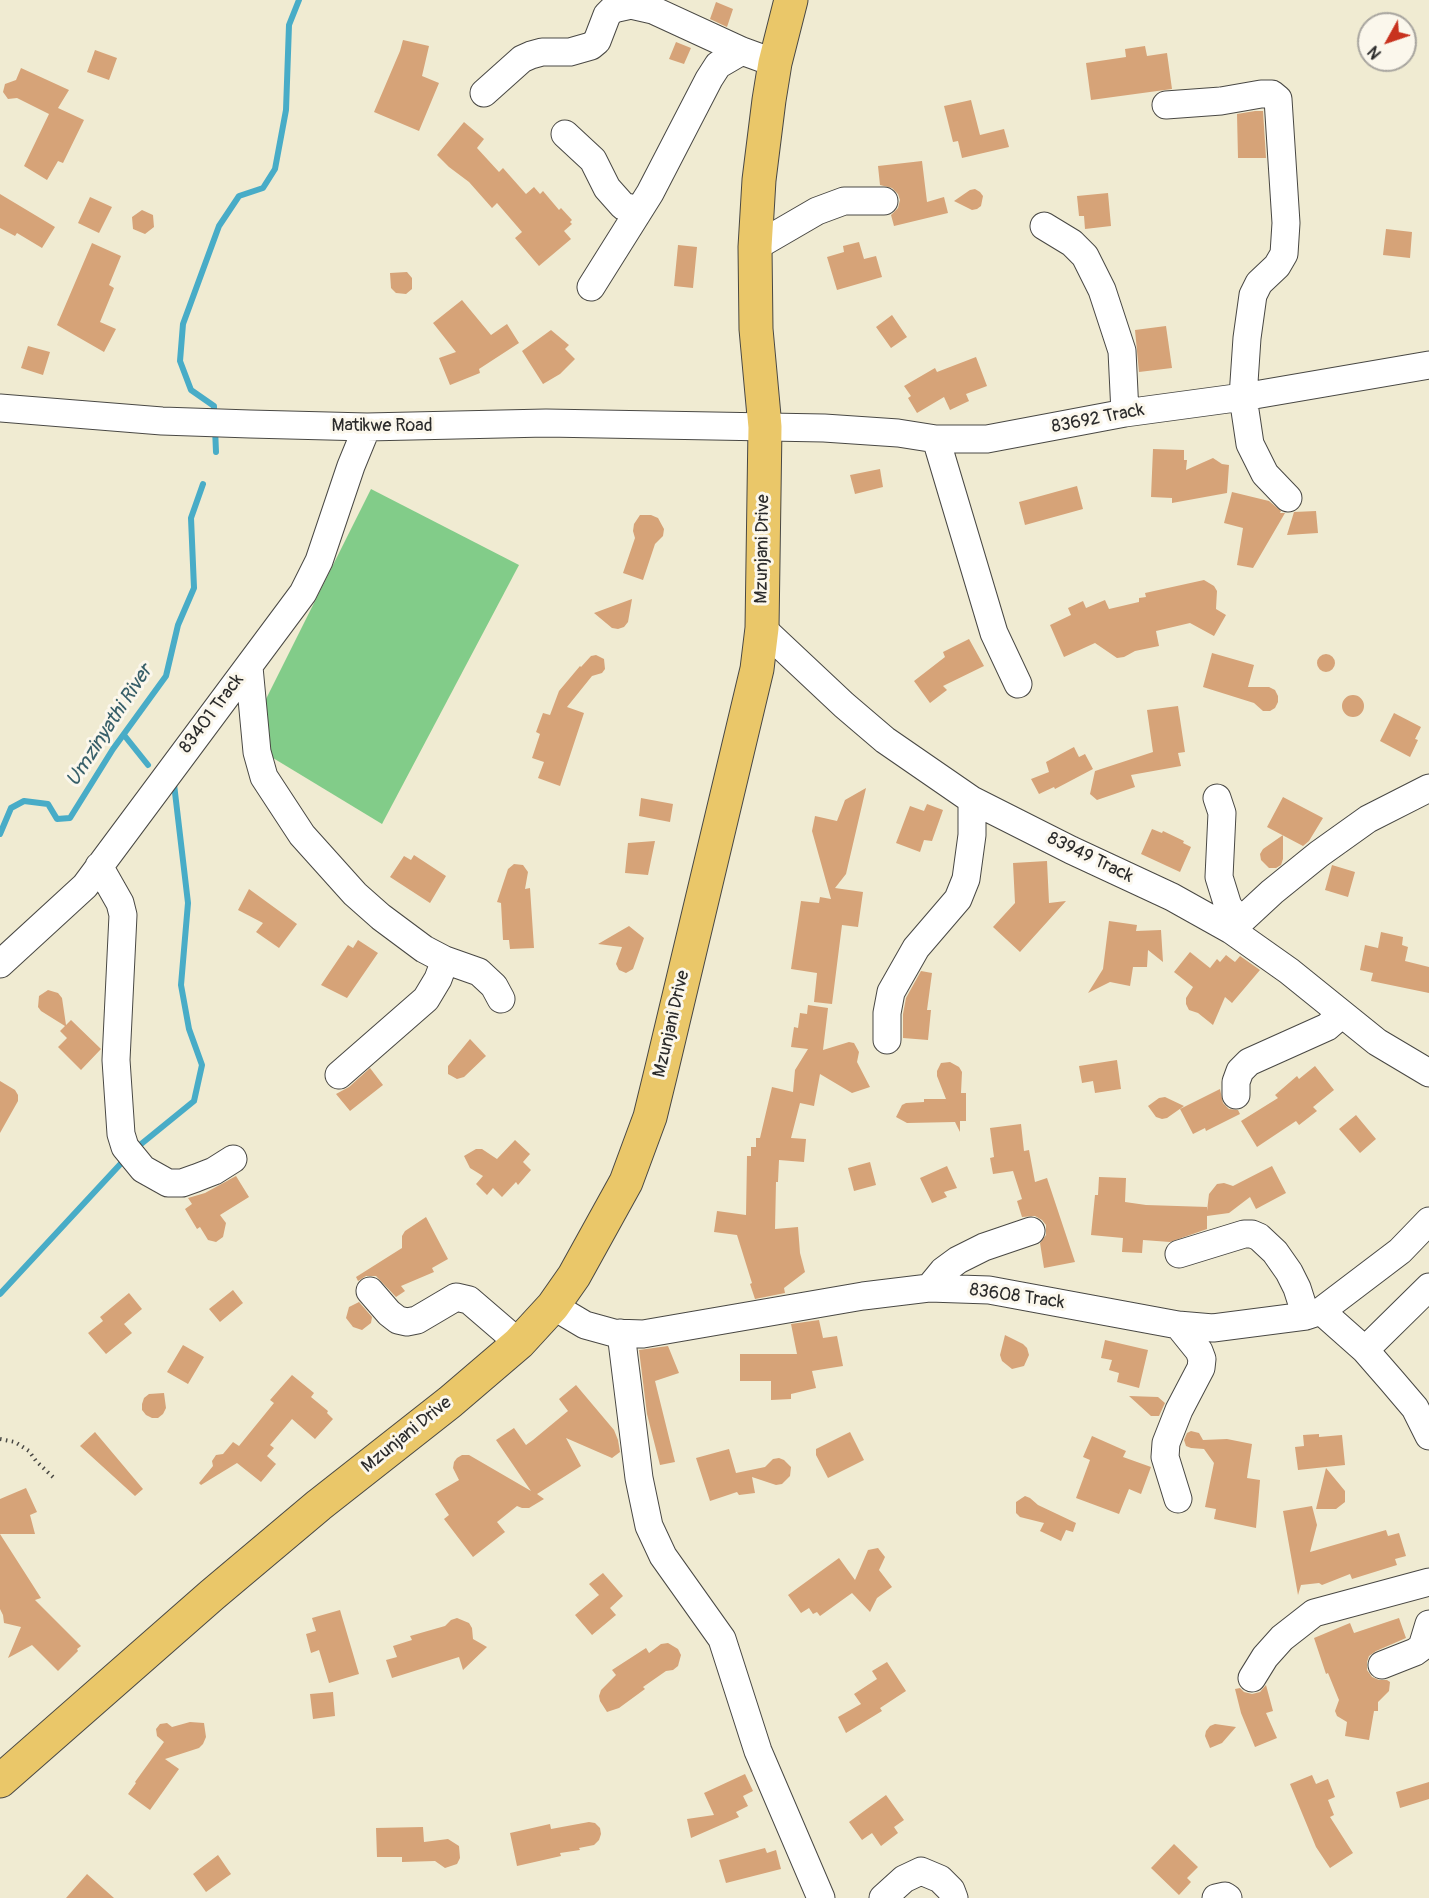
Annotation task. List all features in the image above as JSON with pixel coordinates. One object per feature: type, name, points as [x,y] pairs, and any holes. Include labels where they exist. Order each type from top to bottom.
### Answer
[{"type":"main road","name":"Mzunjani Drive","points":[[0,1781],[212,1595],[319,1505],[450,1402],[519,1343],[553,1306],[574,1276],[626,1182],[650,1117],[757,669],[762,628],[765,427],[756,329],[755,247],[759,180],[768,100],[791,0]]},
{"type":"street","points":[[484,93],[522,59],[531,55],[542,52],[570,52],[591,46],[597,41],[607,15],[614,9],[631,5],[653,10],[742,51],[775,63]]},
{"type":"street","points":[[591,287],[650,193],[709,79],[718,65],[742,51]]},
{"type":"street","points":[[1166,105],[1221,101],[1261,94],[1272,94],[1278,99],[1286,223],[1284,254],[1277,266],[1259,283],[1253,296],[1243,397],[1250,444],[1265,474],[1288,498]]},
{"type":"street","points":[[565,134],[593,160],[607,188],[623,206],[639,210]]},
{"type":"street","points":[[755,247],[817,211],[844,201],[884,201]]},
{"type":"street","points":[[1044,226],[1072,243],[1085,256],[1102,290],[1122,351],[1125,413]]},
{"type":"street","name":"83692 Track","points":[[765,427],[860,429],[936,439],[987,439],[1125,413],[1243,397],[1429,365]]},
{"type":"street","name":"Matikwe Road","points":[[0,408],[162,421],[367,427],[546,423],[765,427]]},
{"type":"street","name":"83401 Track","points":[[0,964],[85,886],[303,592],[319,561],[351,466],[367,427]]},
{"type":"street","points":[[936,439],[994,633],[1018,684]]},
{"type":"street","name":"83949 Track","points":[[762,628],[885,740],[972,800],[1071,850],[1236,926],[1377,1042],[1429,1073]]},
{"type":"street","points":[[249,667],[257,752],[264,777],[302,835],[355,894],[381,917],[424,949],[444,960],[479,972],[494,986],[501,999]]},
{"type":"street","points":[[1217,798],[1222,813],[1219,877],[1236,926],[1319,854],[1360,825],[1429,788]]},
{"type":"street","points":[[887,1041],[887,1013],[891,992],[916,948],[958,899],[966,879],[972,835],[972,800]]},
{"type":"street","points":[[99,866],[120,903],[123,915],[116,1060],[121,1134],[125,1147],[143,1169],[168,1183],[182,1183],[196,1178],[233,1159]]},
{"type":"street","points":[[339,1075],[426,999],[438,979],[444,960]]},
{"type":"street","points":[[1236,1095],[1236,1082],[1240,1071],[1249,1062],[1327,1027],[1342,1014]]},
{"type":"street","points":[[1313,1313],[1400,1251],[1429,1221]]},
{"type":"street","points":[[929,1288],[943,1271],[958,1260],[984,1247],[1031,1232]]},
{"type":"street","points":[[1179,1254],[1244,1234],[1259,1237],[1275,1252],[1313,1313],[1365,1350],[1414,1408],[1429,1436]]},
{"type":"street","points":[[1365,1350],[1429,1287]]},
{"type":"street","name":"83608 Track","points":[[553,1306],[585,1325],[621,1333],[643,1334],[863,1296],[929,1288],[989,1290],[1178,1325],[1214,1328],[1313,1313]]},
{"type":"street","points":[[370,1291],[389,1313],[398,1320],[407,1322],[417,1320],[456,1297],[469,1300],[519,1343]]},
{"type":"street","points":[[1178,1325],[1199,1351],[1202,1359],[1201,1368],[1179,1410],[1166,1443],[1165,1457],[1178,1499]]},
{"type":"street","points":[[621,1333],[639,1478],[649,1526],[663,1556],[722,1639],[758,1751],[821,1898]]},
{"type":"street","points":[[1252,1678],[1265,1657],[1282,1638],[1314,1613],[1429,1582]]},
{"type":"street","points":[[1382,1665],[1422,1647],[1429,1624]]},
{"type":"street","points":[[883,1898],[904,1880],[921,1871],[940,1879],[951,1890],[954,1898]]},
{"type":"street","points":[[1216,1898],[1225,1896],[1228,1898]]},
{"type":"path","points":[[0,1439],[15,1442],[29,1451],[55,1479]]},
{"type":"green space","points":[[371,489],[519,565],[382,824],[245,741]]},
{"type":"building","points":[[716,2],[733,9],[727,27],[710,19]]},
{"type":"building","points":[[403,40],[429,46],[422,76],[439,83],[419,131],[374,112]]},
{"type":"building","points":[[676,42],[691,48],[684,64],[669,59]]},
{"type":"building","points":[[1145,46],[1147,56],[1167,53],[1172,89],[1091,100],[1086,63],[1126,57],[1125,49]]},
{"type":"building","points":[[95,50],[117,58],[109,80],[87,72]]},
{"type":"building","points":[[21,68],[69,90],[58,108],[84,120],[63,163],[58,161],[47,180],[24,166],[49,114],[17,98],[8,99],[3,92],[5,84],[16,80]]},
{"type":"building","points":[[971,100],[980,135],[1004,129],[1009,147],[962,158],[958,141],[953,142],[944,106]]},
{"type":"building","points":[[1263,111],[1266,158],[1238,158],[1237,114]]},
{"type":"building","points":[[464,122],[484,139],[477,148],[499,172],[503,168],[526,194],[534,187],[540,194],[543,191],[559,210],[561,208],[572,220],[570,222],[572,224],[564,231],[571,239],[539,266],[515,238],[522,232],[497,203],[492,208],[469,182],[437,155]]},
{"type":"building","points":[[922,161],[927,202],[944,197],[948,213],[894,226],[891,215],[898,208],[900,200],[892,188],[880,185],[878,166]]},
{"type":"building","points":[[975,189],[983,196],[981,206],[977,209],[972,210],[954,201],[970,190]]},
{"type":"building","points":[[1108,193],[1111,226],[1085,229],[1084,216],[1079,216],[1077,196]]},
{"type":"building","points":[[0,194],[55,227],[42,248],[17,233],[15,236],[0,228]]},
{"type":"building","points":[[90,197],[112,207],[99,233],[78,223]]},
{"type":"building","points":[[142,210],[153,215],[154,227],[145,234],[133,229],[132,217]]},
{"type":"building","points":[[1386,229],[1412,232],[1410,258],[1383,255]]},
{"type":"building","points":[[859,242],[864,259],[876,256],[882,277],[837,290],[827,257],[844,252],[843,246]]},
{"type":"building","points":[[92,243],[121,256],[109,285],[114,288],[100,322],[116,329],[104,352],[57,325]]},
{"type":"building","points":[[678,245],[697,247],[693,288],[674,286]]},
{"type":"building","points":[[407,272],[412,278],[412,289],[406,294],[396,293],[391,288],[390,273]]},
{"type":"building","points":[[462,300],[491,335],[507,324],[519,343],[479,369],[480,373],[450,385],[439,358],[456,352],[433,323]]},
{"type":"building","points":[[892,315],[907,337],[891,348],[876,327]]},
{"type":"building","points":[[1166,326],[1172,368],[1139,372],[1135,330]]},
{"type":"building","points":[[551,330],[569,345],[565,349],[575,359],[560,374],[543,384],[522,351]]},
{"type":"building","points":[[28,346],[50,352],[43,375],[21,368]]},
{"type":"building","points":[[976,357],[987,386],[966,394],[969,401],[950,410],[944,397],[917,413],[908,398],[911,396],[904,386],[935,368],[937,372]]},
{"type":"building","points":[[1153,449],[1184,450],[1184,460],[1187,460],[1186,470],[1213,458],[1222,464],[1229,465],[1227,493],[1172,503],[1172,498],[1151,497]]},
{"type":"building","points":[[880,469],[883,487],[855,494],[850,475]]},
{"type":"building","points":[[1077,486],[1083,509],[1025,525],[1019,502]]},
{"type":"building","points":[[1232,492],[1269,501],[1281,511],[1280,513],[1285,513],[1253,568],[1237,565],[1243,528],[1224,523]]},
{"type":"building","points":[[1316,511],[1318,533],[1287,535],[1294,512]]},
{"type":"building","points":[[640,515],[651,515],[658,518],[664,529],[663,536],[655,544],[643,580],[623,573],[635,538],[634,524]]},
{"type":"building","points":[[1204,580],[1214,586],[1217,591],[1216,609],[1226,615],[1214,636],[1190,623],[1156,631],[1159,646],[1135,651],[1124,657],[1117,658],[1095,643],[1064,657],[1050,625],[1071,615],[1068,608],[1083,601],[1086,608],[1105,600],[1109,609],[1139,602],[1139,598],[1146,597],[1145,593]]},
{"type":"building","points":[[632,599],[628,622],[624,627],[612,628],[594,613]]},
{"type":"building","points":[[969,639],[984,666],[943,686],[947,690],[930,703],[914,681],[945,657],[943,652]]},
{"type":"building","points":[[1212,653],[1254,665],[1248,687],[1269,687],[1275,690],[1278,702],[1275,708],[1263,711],[1254,703],[1203,687]]},
{"type":"building","points":[[1326,654],[1332,657],[1335,663],[1332,669],[1326,672],[1320,669],[1317,663],[1320,657]]},
{"type":"building","points":[[596,655],[604,659],[605,669],[602,673],[592,676],[567,707],[584,713],[560,786],[538,778],[544,762],[532,758],[540,734],[536,732],[543,713],[550,715],[559,691],[580,666],[591,656]]},
{"type":"building","points":[[1353,695],[1361,698],[1364,706],[1361,714],[1353,717],[1345,714],[1342,706],[1345,698]]},
{"type":"building","points":[[1178,706],[1185,752],[1178,753],[1181,766],[1131,775],[1135,787],[1097,800],[1090,794],[1095,771],[1153,752],[1147,710]]},
{"type":"building","points":[[1394,713],[1421,727],[1410,757],[1380,741]]},
{"type":"building","points":[[1074,747],[1079,757],[1085,754],[1093,769],[1055,789],[1054,787],[1039,794],[1031,779],[1049,772],[1046,762]]},
{"type":"building","points":[[866,788],[846,874],[835,888],[863,892],[858,927],[842,925],[832,1004],[814,1002],[817,973],[791,969],[801,901],[819,903],[820,897],[831,899],[812,831],[815,816],[837,821],[845,800]]},
{"type":"building","points":[[1283,797],[1323,818],[1309,841],[1303,846],[1267,827]]},
{"type":"building","points":[[641,798],[673,804],[670,822],[639,816]]},
{"type":"building","points":[[927,804],[943,810],[932,841],[924,840],[920,852],[896,843],[910,806],[924,811]]},
{"type":"building","points":[[1152,829],[1162,833],[1163,831],[1191,847],[1180,872],[1141,854]]},
{"type":"building","points":[[1283,835],[1281,865],[1269,868],[1261,860],[1260,854],[1263,849]]},
{"type":"building","points":[[655,841],[648,875],[625,873],[628,843]]},
{"type":"building","points":[[414,855],[446,876],[430,903],[390,877],[404,856],[411,860]]},
{"type":"building","points":[[1047,861],[1049,903],[1066,901],[1020,952],[993,927],[1015,903],[1013,863]]},
{"type":"building","points":[[514,864],[523,865],[528,872],[525,889],[530,888],[534,948],[510,949],[509,940],[503,940],[501,903],[497,902],[508,869]]},
{"type":"building","points":[[1332,865],[1355,872],[1348,897],[1325,890]]},
{"type":"building","points":[[249,889],[297,924],[279,948],[256,932],[263,923],[238,910]]},
{"type":"building","points":[[1109,921],[1137,925],[1136,931],[1161,930],[1163,962],[1148,950],[1147,967],[1133,967],[1130,986],[1110,982],[1088,993],[1103,969]]},
{"type":"building","points":[[629,926],[644,938],[633,969],[626,973],[619,970],[616,964],[622,947],[598,944]]},
{"type":"building","points":[[1381,932],[1403,937],[1402,945],[1408,947],[1405,961],[1429,967],[1429,993],[1371,981],[1373,973],[1360,970],[1365,945],[1378,948]]},
{"type":"building","points":[[358,940],[378,953],[347,998],[321,985],[348,945],[353,948]]},
{"type":"building","points":[[1190,952],[1210,968],[1217,959],[1220,962],[1226,955],[1235,962],[1240,956],[1260,970],[1232,1003],[1225,997],[1213,1025],[1198,1013],[1189,1010],[1186,998],[1193,987],[1174,972]]},
{"type":"building","points":[[921,971],[932,973],[927,1010],[931,1010],[928,1040],[903,1038],[906,998]]},
{"type":"building","points":[[48,990],[58,993],[62,998],[66,1025],[71,1020],[101,1049],[81,1070],[58,1047],[67,1038],[60,1031],[65,1026],[38,1007],[39,996]]},
{"type":"building","points":[[808,1005],[828,1008],[823,1050],[849,1042],[854,1043],[859,1052],[857,1062],[870,1087],[852,1093],[820,1074],[814,1106],[800,1103],[791,1138],[806,1139],[804,1162],[779,1160],[775,1229],[798,1227],[800,1253],[805,1272],[784,1288],[785,1293],[755,1299],[737,1235],[714,1232],[717,1211],[746,1215],[747,1156],[751,1156],[751,1147],[756,1147],[756,1138],[760,1138],[772,1087],[793,1092],[795,1070],[808,1049],[791,1047],[794,1027],[798,1028],[800,1013],[807,1014]]},
{"type":"building","points":[[470,1039],[486,1056],[464,1077],[457,1079],[448,1074],[448,1066]]},
{"type":"building","points":[[1117,1060],[1121,1089],[1095,1093],[1093,1081],[1082,1083],[1079,1066]]},
{"type":"building","points":[[950,1062],[959,1067],[962,1072],[961,1093],[966,1093],[966,1121],[960,1121],[960,1132],[955,1122],[907,1123],[896,1117],[902,1105],[906,1103],[924,1102],[924,1099],[946,1099],[937,1071],[941,1063]]},
{"type":"building","points":[[1315,1066],[1334,1090],[1313,1107],[1317,1111],[1299,1125],[1296,1121],[1257,1147],[1241,1121],[1278,1098],[1275,1095],[1297,1076],[1299,1079]]},
{"type":"building","points":[[370,1068],[383,1085],[350,1111],[336,1094],[349,1087]]},
{"type":"building","points":[[0,1081],[15,1090],[18,1101],[0,1133]]},
{"type":"building","points":[[1220,1089],[1223,1103],[1229,1109],[1238,1110],[1240,1114],[1206,1131],[1205,1128],[1193,1134],[1180,1109]]},
{"type":"building","points":[[1165,1097],[1184,1106],[1162,1119],[1156,1117],[1148,1106],[1159,1098]]},
{"type":"building","points":[[1356,1115],[1376,1139],[1360,1153],[1339,1129]]},
{"type":"building","points":[[1021,1124],[1024,1151],[1029,1150],[1035,1182],[1047,1178],[1075,1262],[1044,1268],[1040,1243],[1046,1235],[1046,1225],[1035,1216],[1022,1217],[1017,1201],[1022,1199],[1013,1171],[993,1174],[990,1158],[994,1157],[990,1128]]},
{"type":"building","points":[[515,1140],[530,1154],[523,1162],[531,1170],[518,1185],[516,1182],[502,1197],[493,1188],[487,1195],[476,1184],[483,1176],[470,1168],[464,1156],[476,1149],[482,1149],[497,1159]]},
{"type":"building","points":[[870,1162],[876,1185],[854,1191],[848,1168]]},
{"type":"building","points":[[947,1166],[957,1188],[944,1192],[947,1197],[932,1203],[920,1178]]},
{"type":"building","points":[[1272,1166],[1286,1193],[1256,1209],[1250,1197],[1229,1213],[1207,1216],[1207,1229],[1170,1242],[1143,1240],[1142,1253],[1122,1252],[1123,1238],[1091,1235],[1099,1177],[1126,1178],[1125,1202],[1207,1207],[1209,1194],[1217,1184],[1224,1183],[1233,1186]]},
{"type":"building","points":[[236,1176],[249,1197],[220,1215],[226,1223],[223,1237],[216,1242],[208,1240],[200,1227],[197,1229],[185,1209],[192,1204],[188,1198],[205,1193]]},
{"type":"building","points":[[426,1217],[448,1259],[432,1268],[434,1272],[401,1286],[405,1291],[396,1297],[376,1276],[366,1276],[358,1281],[356,1277],[402,1248],[402,1236],[405,1231]]},
{"type":"building","points":[[233,1290],[243,1303],[220,1322],[209,1309]]},
{"type":"building","points":[[129,1293],[142,1309],[124,1324],[132,1333],[106,1354],[88,1333],[103,1321],[100,1317]]},
{"type":"building","points":[[359,1302],[372,1317],[371,1323],[362,1330],[353,1327],[346,1318],[349,1307]]},
{"type":"building","points":[[819,1320],[823,1338],[837,1336],[843,1366],[812,1371],[816,1388],[791,1394],[791,1399],[771,1400],[771,1381],[740,1381],[740,1354],[797,1354],[791,1324]]},
{"type":"building","points":[[1005,1335],[1027,1348],[1029,1355],[1024,1366],[1012,1369],[1002,1361],[1000,1355]]},
{"type":"building","points":[[1105,1340],[1148,1350],[1139,1388],[1117,1382],[1119,1373],[1109,1370],[1112,1360],[1101,1358]]},
{"type":"building","points":[[183,1345],[204,1357],[188,1384],[167,1372]]},
{"type":"building","points":[[668,1346],[679,1373],[655,1381],[675,1462],[660,1465],[647,1414],[639,1350]]},
{"type":"building","points":[[292,1375],[314,1393],[311,1397],[328,1411],[327,1413],[333,1419],[315,1439],[292,1419],[270,1445],[274,1448],[267,1456],[276,1464],[261,1482],[237,1463],[201,1485],[199,1483],[213,1466],[212,1461],[216,1455],[223,1454],[233,1442],[239,1446],[274,1403],[270,1400]]},
{"type":"building","points":[[576,1385],[614,1430],[620,1452],[612,1458],[566,1438],[581,1466],[537,1494],[544,1499],[529,1508],[517,1506],[497,1522],[505,1532],[473,1557],[444,1519],[449,1515],[435,1494],[459,1480],[453,1468],[454,1462],[462,1455],[469,1455],[531,1491],[496,1440],[514,1428],[526,1445],[568,1411],[559,1399]]},
{"type":"building","points":[[164,1393],[166,1408],[163,1414],[158,1418],[146,1415],[142,1410],[144,1398],[149,1394]]},
{"type":"building","points":[[1129,1396],[1158,1397],[1165,1403],[1159,1416],[1151,1416]]},
{"type":"building","points":[[1191,1431],[1199,1433],[1203,1440],[1227,1439],[1252,1444],[1247,1478],[1260,1480],[1256,1528],[1214,1519],[1216,1509],[1205,1507],[1214,1463],[1204,1449],[1186,1446],[1184,1440],[1187,1433]]},
{"type":"building","points":[[95,1432],[143,1489],[135,1496],[80,1446]]},
{"type":"building","points":[[850,1432],[864,1460],[828,1478],[816,1455],[816,1449]]},
{"type":"building","points":[[1319,1434],[1319,1437],[1342,1435],[1345,1465],[1298,1470],[1295,1447],[1304,1446],[1303,1435]]},
{"type":"building","points":[[1092,1436],[1126,1451],[1123,1457],[1151,1467],[1141,1494],[1129,1489],[1119,1514],[1076,1498],[1090,1460],[1083,1457]]},
{"type":"building","points":[[729,1449],[736,1473],[765,1467],[773,1459],[779,1458],[791,1467],[790,1476],[782,1484],[776,1485],[752,1477],[755,1493],[739,1495],[737,1492],[710,1501],[696,1458]]},
{"type":"building","points":[[1326,1468],[1345,1491],[1345,1502],[1336,1509],[1316,1509]]},
{"type":"building","points":[[26,1488],[37,1512],[30,1515],[35,1534],[0,1534],[0,1499]]},
{"type":"building","points":[[1025,1496],[1038,1505],[1076,1523],[1073,1532],[1066,1530],[1061,1541],[1040,1531],[1044,1523],[1020,1517],[1016,1513],[1016,1502]]},
{"type":"building","points":[[1312,1506],[1317,1525],[1310,1552],[1386,1530],[1388,1536],[1399,1533],[1406,1556],[1395,1559],[1397,1565],[1352,1579],[1350,1574],[1322,1585],[1319,1583],[1301,1585],[1298,1595],[1283,1511]]},
{"type":"building","points":[[0,1534],[41,1598],[35,1600],[81,1646],[58,1671],[32,1645],[8,1658],[21,1627],[4,1623],[0,1609]]},
{"type":"building","points":[[878,1548],[885,1557],[879,1570],[892,1587],[877,1598],[870,1612],[852,1593],[820,1616],[817,1612],[813,1614],[809,1608],[801,1613],[788,1595],[839,1558],[855,1580],[868,1550]]},
{"type":"building","points":[[603,1573],[623,1596],[610,1608],[616,1615],[592,1635],[575,1615],[599,1595],[589,1584]]},
{"type":"building","points":[[340,1610],[359,1674],[329,1683],[319,1650],[311,1653],[306,1634],[316,1631],[312,1618]]},
{"type":"building","points":[[457,1618],[469,1623],[473,1639],[487,1647],[463,1670],[459,1657],[392,1678],[386,1660],[397,1657],[393,1646],[412,1640],[410,1636],[445,1626]]},
{"type":"building","points":[[1399,1618],[1406,1638],[1376,1651],[1369,1656],[1367,1662],[1367,1670],[1372,1677],[1390,1682],[1389,1691],[1378,1702],[1378,1711],[1374,1711],[1369,1740],[1345,1736],[1347,1722],[1337,1716],[1335,1711],[1339,1700],[1328,1673],[1326,1674],[1314,1638],[1350,1623],[1354,1633]]},
{"type":"building","points":[[668,1643],[678,1649],[681,1655],[678,1666],[666,1671],[643,1687],[645,1689],[619,1708],[607,1712],[599,1696],[601,1690],[616,1675],[612,1670],[646,1648],[649,1653],[661,1644]]},
{"type":"building","points":[[887,1662],[906,1691],[880,1708],[882,1711],[846,1733],[838,1717],[861,1704],[854,1694],[877,1679],[872,1671]]},
{"type":"building","points":[[1266,1685],[1273,1711],[1266,1713],[1277,1738],[1255,1747],[1241,1713],[1235,1689],[1240,1688],[1252,1694],[1260,1692]]},
{"type":"building","points":[[333,1692],[335,1716],[313,1719],[310,1694]]},
{"type":"building","points":[[190,1722],[204,1723],[206,1737],[203,1744],[199,1748],[165,1759],[179,1769],[150,1810],[128,1794],[164,1742],[157,1736],[156,1729],[160,1724],[167,1723],[172,1727]]},
{"type":"building","points":[[1215,1724],[1236,1727],[1222,1743],[1210,1748],[1205,1736],[1206,1731]]},
{"type":"building","points":[[745,1774],[753,1791],[743,1796],[748,1806],[736,1812],[739,1817],[691,1838],[687,1819],[714,1815],[704,1793]]},
{"type":"building","points":[[1312,1775],[1316,1784],[1328,1779],[1335,1797],[1328,1800],[1334,1815],[1330,1817],[1353,1853],[1330,1868],[1316,1847],[1290,1784]]},
{"type":"building","points":[[1429,1782],[1429,1799],[1400,1808],[1396,1792]]},
{"type":"building","points":[[886,1795],[904,1820],[894,1827],[898,1833],[881,1846],[872,1833],[862,1840],[849,1822]]},
{"type":"building","points":[[589,1822],[595,1823],[600,1828],[599,1840],[594,1845],[560,1853],[561,1856],[517,1866],[510,1833],[550,1824],[551,1829]]},
{"type":"building","points":[[423,1827],[424,1842],[448,1839],[459,1846],[460,1858],[457,1864],[445,1868],[435,1861],[402,1862],[402,1857],[377,1857],[376,1828]]},
{"type":"building","points":[[1174,1844],[1198,1867],[1187,1878],[1191,1882],[1179,1895],[1151,1868]]},
{"type":"building","points":[[765,1848],[767,1853],[776,1850],[781,1869],[726,1883],[719,1860]]},
{"type":"building","points":[[218,1855],[231,1874],[206,1892],[193,1874]]},
{"type":"building","points":[[87,1874],[114,1898],[66,1898]]},
{"type":"waterway","points":[[214,415],[214,406],[191,390],[180,361],[183,324],[219,226],[239,196],[263,188],[275,169],[286,110],[289,25],[299,0]]},
{"type":"waterway","points":[[215,428],[216,452]]},
{"type":"waterway","name":"Umzinyathi River","points":[[0,834],[11,808],[24,801],[48,804],[57,819],[70,818],[113,749],[166,676],[178,625],[194,588],[191,518],[203,484]]},
{"type":"waterway","points":[[124,735],[148,765]]},
{"type":"waterway","points":[[135,1149],[194,1101],[202,1065],[189,1029],[181,985],[188,903],[174,784]]},
{"type":"waterway","points":[[0,1294],[126,1158]]}]
